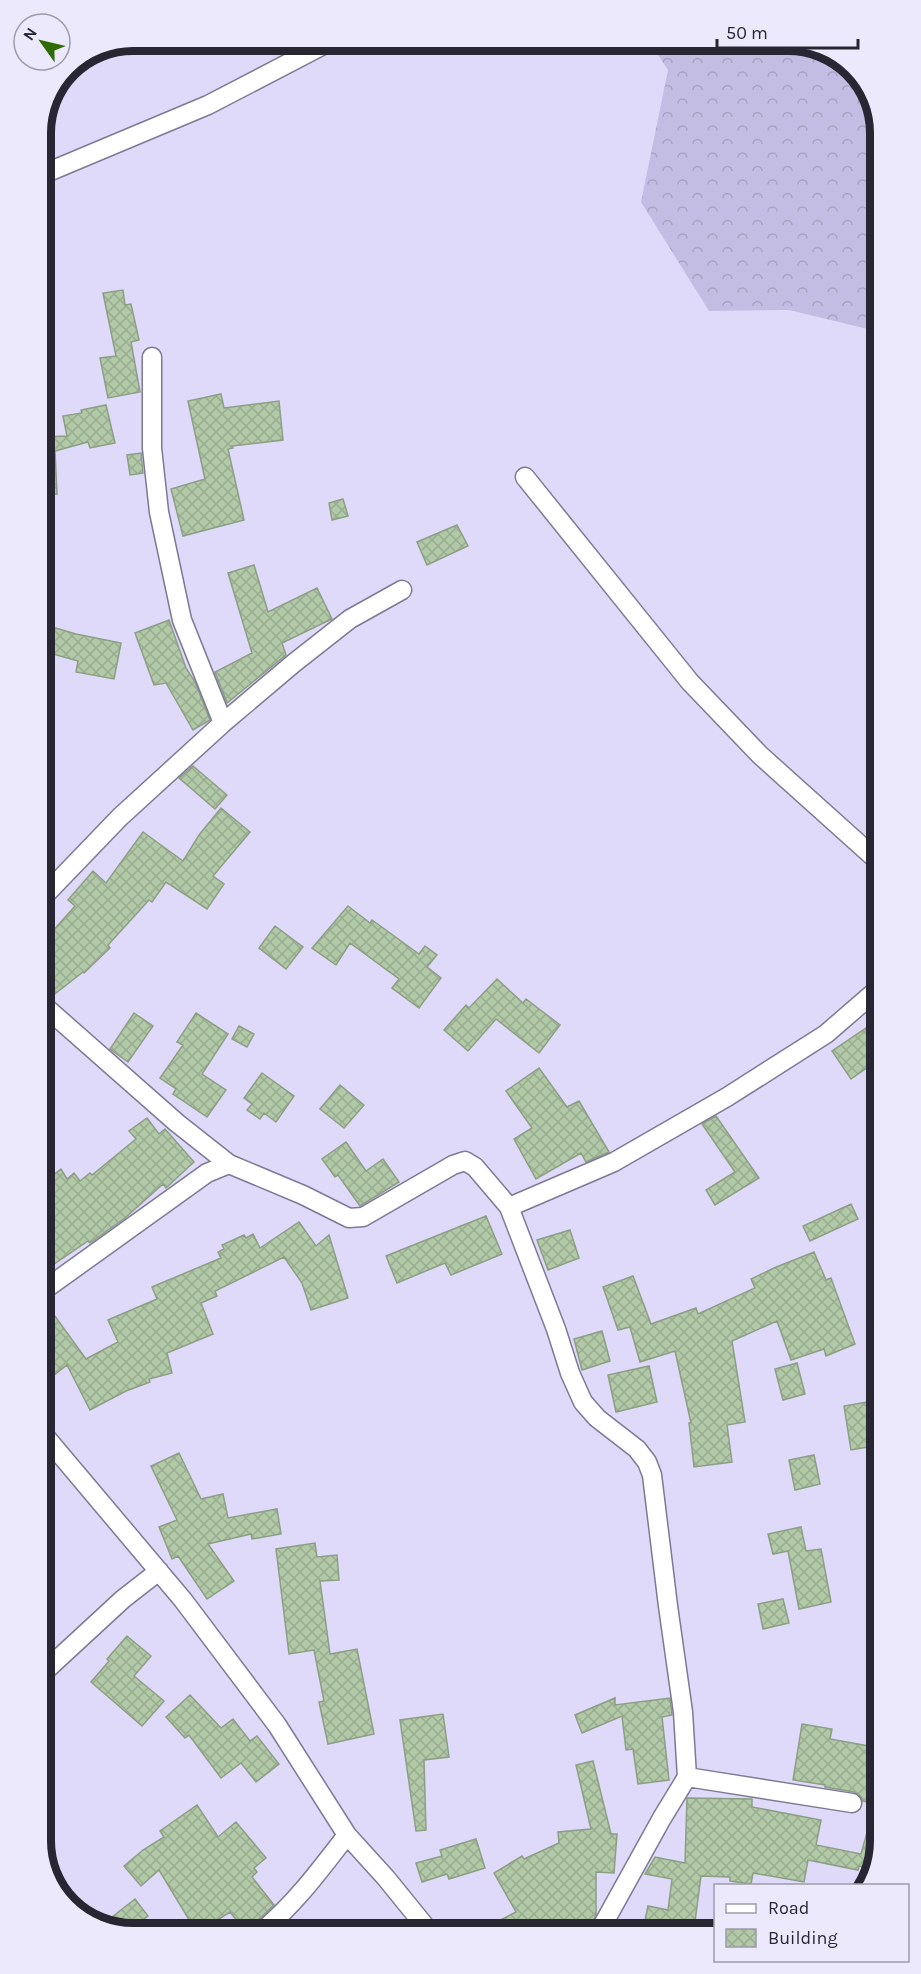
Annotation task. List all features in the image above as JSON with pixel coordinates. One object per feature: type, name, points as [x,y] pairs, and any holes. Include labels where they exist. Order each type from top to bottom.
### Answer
[{"type":"street","points":[[51,171],[208,105],[310,51]]},
{"type":"street","points":[[152,357],[152,448],[159,512],[182,620],[223,723]]},
{"type":"street","points":[[525,477],[690,682],[760,755],[870,854]]},
{"type":"street","points":[[51,889],[120,817],[223,723],[350,619],[402,590]]},
{"type":"street","points":[[509,1207],[614,1162],[727,1097],[826,1034],[870,996]]},
{"type":"street","points":[[51,1012],[177,1123],[230,1164],[303,1195],[349,1218],[363,1217],[453,1165],[465,1161],[476,1167],[509,1207],[556,1329],[570,1373],[583,1401],[597,1418],[637,1449],[647,1462],[652,1475],[683,1712],[687,1777],[604,1923]]},
{"type":"street","points":[[51,1285],[207,1173],[230,1164]]},
{"type":"street","points":[[51,1443],[183,1600],[276,1725],[347,1835],[423,1923]]},
{"type":"street","points":[[51,1665],[123,1599],[159,1571]]},
{"type":"street","points":[[687,1777],[852,1803]]},
{"type":"street","points":[[272,1923],[308,1886],[347,1835]]},
{"type":"green space","points":[[656,51],[793,51],[819,57],[838,68],[850,79],[866,107],[870,133],[870,330],[789,310],[709,311],[641,202],[668,70]]},
{"type":"building","points":[[123,290],[125,305],[131,304],[139,340],[131,342],[140,392],[108,398],[100,358],[116,356],[103,293]]},
{"type":"building","points":[[221,394],[224,408],[279,401],[283,440],[232,446],[233,448],[228,449],[244,520],[183,536],[171,489],[205,479],[188,401]]},
{"type":"building","points":[[106,405],[115,443],[90,448],[88,442],[55,451],[57,494],[51,494],[51,437],[67,436],[63,416],[82,413],[81,410]]},
{"type":"building","points":[[141,453],[143,473],[130,475],[127,455]]},
{"type":"building","points":[[343,499],[348,516],[332,520],[329,503]]},
{"type":"building","points":[[457,525],[468,546],[427,565],[417,542]]},
{"type":"building","points":[[254,565],[268,612],[317,588],[332,619],[282,643],[286,655],[227,703],[215,672],[252,653],[228,573]]},
{"type":"building","points":[[169,620],[186,668],[195,682],[210,720],[193,730],[166,683],[154,685],[135,633]]},
{"type":"building","points":[[51,627],[121,643],[114,679],[76,672],[78,661],[51,654]]},
{"type":"building","points":[[193,766],[227,795],[215,809],[179,778]]},
{"type":"building","points":[[221,808],[250,832],[213,876],[224,884],[207,909],[166,882],[152,902],[149,900],[108,945],[110,948],[84,973],[51,997],[51,933],[75,906],[68,900],[93,871],[106,883],[143,832],[183,861],[199,835]]},
{"type":"building","points":[[348,906],[370,923],[372,920],[419,954],[425,946],[437,955],[427,967],[441,978],[419,1008],[392,988],[399,979],[350,943],[336,965],[312,948]]},
{"type":"building","points":[[275,926],[303,947],[286,969],[259,948]]},
{"type":"building","points":[[497,979],[523,1003],[526,999],[560,1025],[539,1053],[496,1019],[468,1051],[444,1030],[466,1005],[469,1008]]},
{"type":"building","points":[[134,1013],[153,1026],[128,1062],[110,1049]]},
{"type":"building","points":[[196,1013],[228,1034],[202,1074],[226,1090],[207,1117],[173,1094],[176,1089],[160,1078],[183,1045],[177,1042]]},
{"type":"building","points":[[870,1025],[870,1066],[851,1079],[832,1051]]},
{"type":"building","points":[[239,1026],[254,1034],[247,1047],[232,1039]]},
{"type":"building","points":[[539,1068],[567,1107],[579,1101],[609,1152],[586,1162],[581,1153],[536,1179],[514,1139],[532,1128],[506,1091]]},
{"type":"building","points":[[262,1073],[294,1096],[276,1122],[264,1113],[260,1119],[247,1110],[252,1104],[244,1098]]},
{"type":"building","points":[[340,1085],[364,1105],[344,1128],[320,1109]]},
{"type":"building","points":[[716,1116],[759,1178],[715,1205],[706,1190],[735,1172],[702,1124]]},
{"type":"building","points":[[147,1118],[159,1134],[165,1129],[194,1162],[166,1188],[163,1184],[125,1218],[90,1243],[88,1241],[51,1266],[51,1177],[61,1169],[67,1179],[74,1173],[80,1181],[90,1173],[92,1175],[136,1139],[129,1131]]},
{"type":"building","points":[[346,1142],[366,1171],[383,1159],[399,1182],[360,1206],[338,1175],[335,1177],[322,1159]]},
{"type":"building","points":[[851,1204],[858,1219],[810,1241],[803,1226]]},
{"type":"building","points":[[486,1216],[502,1254],[451,1275],[445,1263],[397,1283],[386,1256]]},
{"type":"building","points":[[299,1222],[316,1246],[329,1235],[348,1298],[311,1310],[302,1283],[284,1257],[215,1291],[217,1296],[201,1303],[213,1334],[167,1353],[172,1373],[149,1379],[150,1382],[126,1391],[90,1410],[67,1365],[51,1378],[51,1311],[86,1359],[118,1342],[108,1320],[157,1299],[152,1287],[221,1258],[218,1252],[224,1249],[222,1245],[244,1235],[246,1238],[253,1234],[260,1248]]},
{"type":"building","points":[[570,1230],[579,1258],[548,1270],[537,1240]]},
{"type":"building","points":[[814,1252],[826,1280],[831,1278],[855,1344],[826,1356],[824,1349],[791,1360],[777,1321],[732,1341],[745,1422],[727,1425],[732,1462],[694,1467],[689,1423],[691,1423],[675,1351],[640,1362],[630,1327],[618,1330],[603,1287],[633,1276],[651,1324],[696,1308],[698,1314],[755,1288],[751,1279]]},
{"type":"building","points":[[602,1331],[610,1361],[582,1370],[574,1339]]},
{"type":"building","points":[[797,1363],[805,1394],[783,1400],[775,1369]]},
{"type":"building","points":[[649,1366],[657,1402],[616,1412],[608,1375]]},
{"type":"building","points":[[870,1402],[870,1447],[851,1450],[844,1406]]},
{"type":"building","points":[[179,1453],[201,1499],[223,1494],[228,1518],[277,1509],[281,1534],[252,1539],[251,1534],[208,1544],[234,1581],[207,1599],[178,1556],[172,1559],[159,1527],[177,1520],[151,1466]]},
{"type":"building","points":[[814,1455],[820,1484],[795,1490],[789,1460]]},
{"type":"building","points":[[801,1527],[806,1551],[821,1549],[831,1602],[799,1609],[788,1551],[773,1554],[768,1534]]},
{"type":"building","points":[[315,1543],[317,1557],[337,1555],[339,1580],[320,1581],[330,1654],[357,1649],[374,1734],[328,1744],[319,1702],[324,1701],[314,1650],[289,1654],[276,1549]]},
{"type":"building","points":[[783,1599],[789,1623],[763,1629],[758,1604]]},
{"type":"building","points":[[127,1636],[151,1656],[134,1676],[164,1701],[142,1726],[91,1682]]},
{"type":"building","points":[[190,1695],[221,1728],[233,1719],[250,1741],[257,1736],[279,1764],[256,1782],[241,1763],[221,1778],[189,1735],[185,1738],[166,1717]]},
{"type":"building","points":[[615,1698],[615,1705],[670,1698],[672,1715],[662,1717],[669,1780],[638,1784],[633,1749],[626,1750],[622,1716],[582,1733],[575,1715]]},
{"type":"building","points":[[443,1714],[449,1757],[424,1760],[426,1830],[416,1831],[400,1720]]},
{"type":"building","points":[[802,1724],[832,1729],[830,1739],[870,1746],[870,1803],[863,1801],[854,1792],[793,1780]]},
{"type":"building","points":[[593,1761],[611,1834],[617,1834],[614,1873],[596,1872],[596,1914],[592,1923],[495,1923],[516,1912],[494,1873],[522,1856],[524,1859],[559,1843],[558,1832],[591,1829],[576,1765]]},
{"type":"building","points":[[687,1798],[752,1799],[752,1807],[821,1820],[816,1845],[861,1854],[870,1822],[866,1868],[859,1866],[858,1870],[808,1860],[804,1882],[753,1873],[751,1884],[730,1881],[730,1877],[701,1876],[695,1923],[644,1923],[648,1906],[668,1910],[672,1879],[645,1874],[655,1857],[685,1863]]},
{"type":"building","points":[[197,1805],[218,1837],[236,1822],[266,1858],[254,1868],[257,1872],[252,1877],[274,1905],[255,1923],[239,1923],[230,1912],[213,1923],[191,1923],[159,1870],[141,1886],[124,1866],[143,1850],[164,1837],[160,1831]]},
{"type":"building","points":[[476,1839],[485,1868],[449,1879],[447,1874],[422,1882],[416,1863],[442,1856],[440,1850]]},
{"type":"building","points":[[135,1899],[148,1916],[139,1923],[117,1921],[112,1917]]}]
